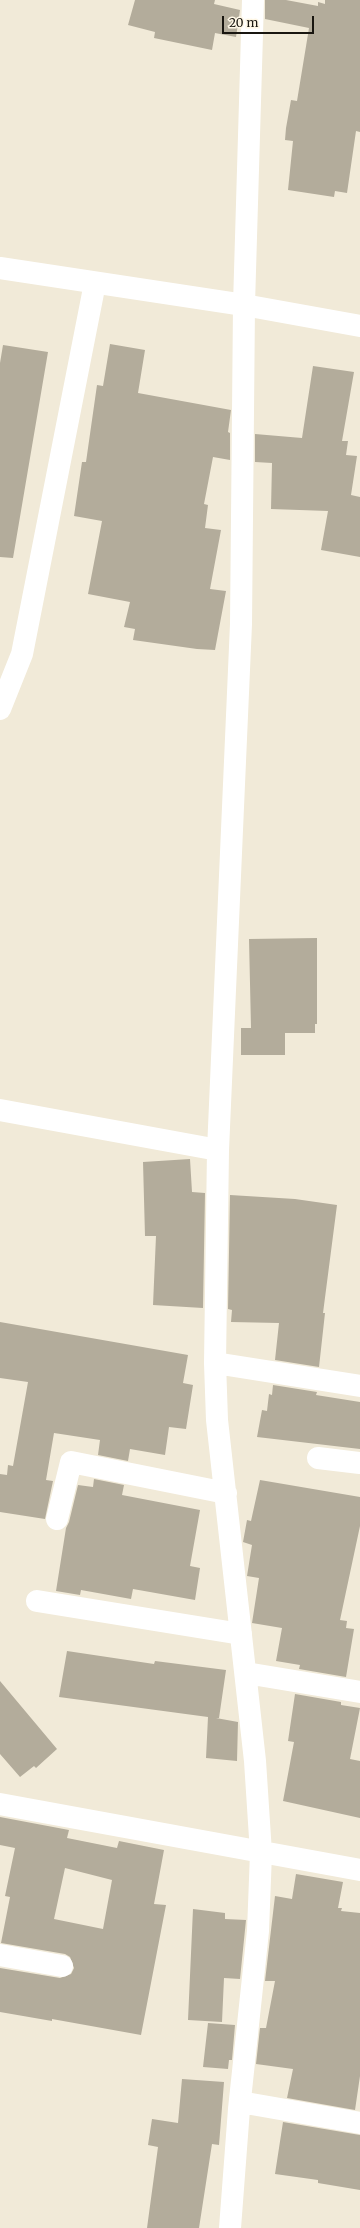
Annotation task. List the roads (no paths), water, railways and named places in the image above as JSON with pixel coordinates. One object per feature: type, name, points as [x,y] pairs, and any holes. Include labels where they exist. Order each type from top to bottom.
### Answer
[{"type":"street","points":[[230,2228],[240,2102],[258,1931],[261,1853],[255,1761],[218,1420],[215,1363],[218,1150],[241,624],[244,305],[253,0]]},
{"type":"street","points":[[0,268],[244,305],[360,326]]},
{"type":"street","points":[[0,709],[22,654],[95,283]]},
{"type":"street","points":[[0,1110],[218,1150]]},
{"type":"street","points":[[215,1363],[360,1386]]},
{"type":"street","points":[[318,1458],[360,1463]]},
{"type":"street","points":[[57,1519],[71,1462],[226,1493]]},
{"type":"street","points":[[37,1601],[241,1634]]},
{"type":"street","points":[[246,1673],[360,1692]]},
{"type":"street","points":[[0,1804],[360,1870]]},
{"type":"street","points":[[0,1956],[62,1966]]},
{"type":"street","points":[[240,2102],[360,2123]]}]
